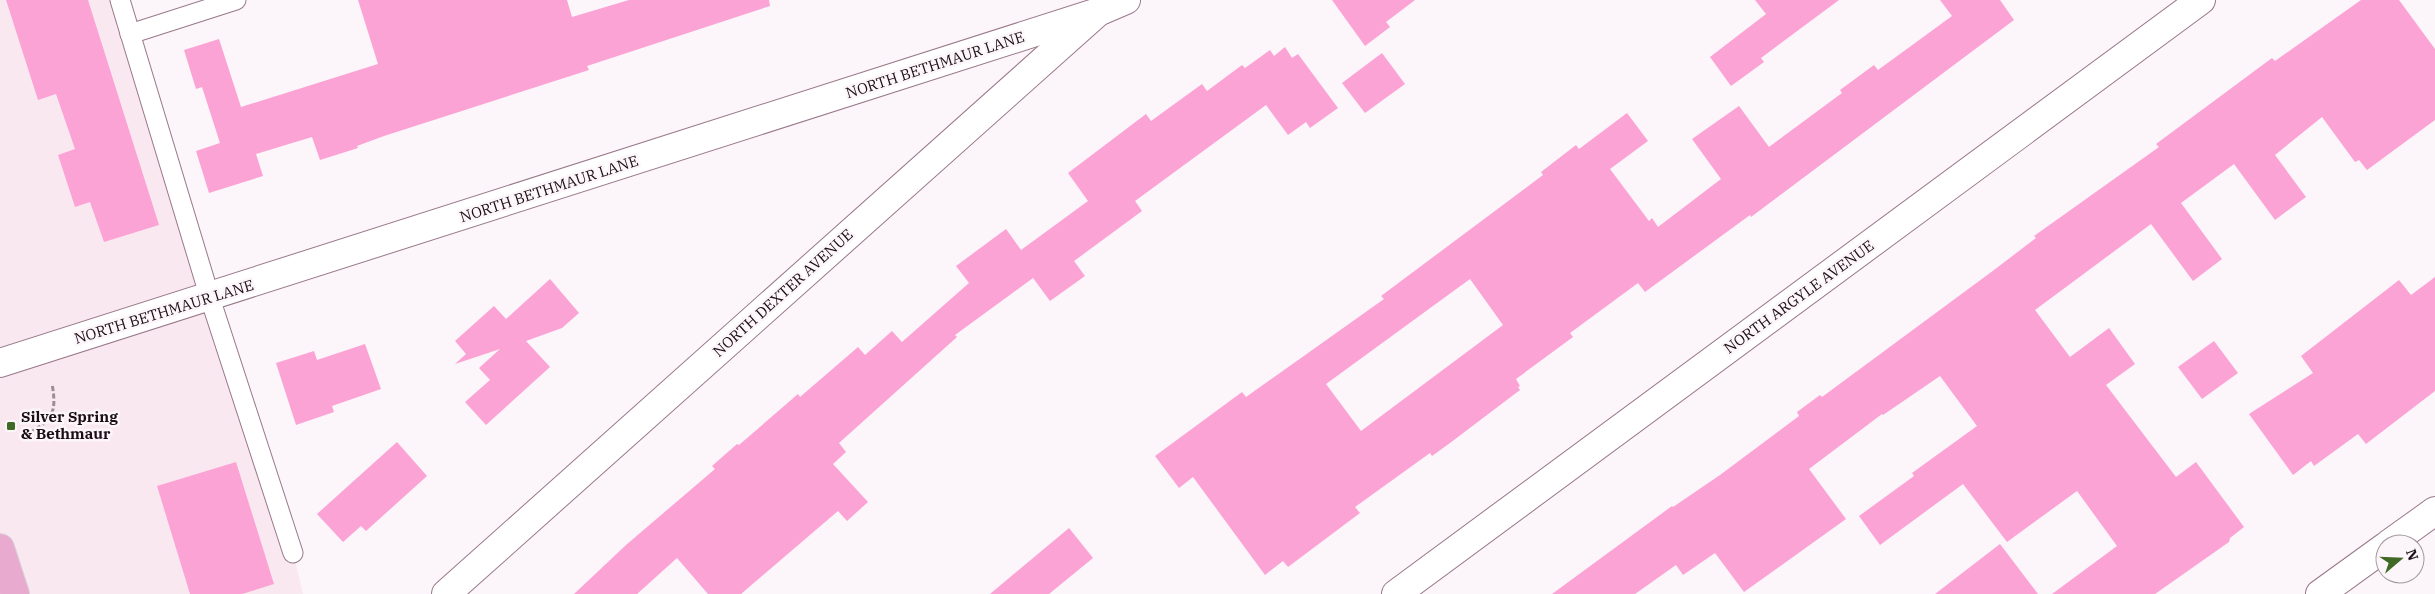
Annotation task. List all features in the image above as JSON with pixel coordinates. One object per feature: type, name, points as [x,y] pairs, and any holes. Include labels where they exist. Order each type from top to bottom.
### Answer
[{"type":"main road","points":[[0,548],[15,594]]},
{"type":"street","name":"NORTH DEXTER AVENUE","points":[[446,594],[1098,12],[1126,0]]},
{"type":"street","name":"NORTH ARGYLE AVENUE","points":[[1396,594],[2201,0]]},
{"type":"street","name":"NORTH BETHMAUR LANE","points":[[0,363],[210,298],[1098,12]]},
{"type":"street","points":[[2403,534],[2435,511]]},
{"type":"street","points":[[2320,594],[2375,554]]},
{"type":"lane","points":[[120,0],[210,298],[293,553]]},
{"type":"lane","points":[[130,34],[236,0]]},
{"type":"path","points":[[23,436],[49,421],[54,409],[52,384]]},
{"type":"shaded area","points":[[0,0],[119,0],[293,553],[303,594],[15,594],[0,548]]},
{"type":"building","points":[[6,0],[88,0],[159,225],[104,242],[90,202],[75,207],[58,155],[75,149],[56,94],[38,100]]},
{"type":"building","points":[[358,0],[567,0],[572,17],[629,0],[769,0],[770,6],[587,66],[589,70],[384,136],[357,146],[358,148],[320,160],[312,137],[256,154],[263,176],[209,193],[196,151],[220,143],[202,87],[196,89],[184,50],[219,39],[241,107],[378,64]]},
{"type":"building","points":[[1332,0],[1415,0],[1386,22],[1390,27],[1365,46]]},
{"type":"building","points":[[1755,0],[1839,0],[1761,58],[1764,62],[1731,86],[1710,57],[1766,14]]},
{"type":"building","points":[[1940,0],[2000,0],[2014,20],[1751,217],[1750,215],[1645,292],[1638,283],[1570,333],[1573,337],[1516,379],[1520,390],[1432,456],[1430,453],[1355,507],[1360,513],[1288,567],[1283,561],[1265,575],[1193,477],[1179,488],[1155,456],[1242,392],[1246,397],[1384,299],[1381,296],[1543,175],[1541,172],[1576,145],[1579,149],[1627,113],[1648,141],[1610,169],[1649,221],[1652,218],[1658,227],[1721,179],[1692,139],[1739,106],[1769,147],[1842,93],[1840,90],[1874,65],[1878,70],[1952,16]],"holes":[[[1470,279],[1503,325],[1361,431],[1326,384]]]},
{"type":"building","points":[[2361,0],[2399,0],[2435,49],[2435,120],[2367,170],[2359,160],[2355,162],[2322,117],[2275,155],[2306,197],[2275,220],[2234,164],[2181,203],[2222,259],[2193,281],[2151,224],[2035,310],[2070,357],[2109,328],[2135,364],[2106,385],[2176,477],[2196,462],[2244,527],[2230,538],[2229,542],[2155,594],[2052,594],[2117,546],[2077,491],[2007,542],[1963,484],[1880,545],[1859,516],[1914,476],[1912,473],[1977,426],[1940,376],[1882,414],[1809,469],[1846,519],[1744,592],[1715,553],[1683,575],[1676,565],[1635,594],[1552,594],[1672,506],[1720,475],[1799,416],[1797,412],[1820,395],[1822,397],[1994,270],[2036,238],[2034,236],[2159,147],[2156,144],[2272,58],[2275,61]]},
{"type":"building","points":[[1285,47],[1292,58],[1298,54],[1338,108],[1310,128],[1306,122],[1288,135],[1266,105],[1135,201],[1142,211],[1074,261],[1085,276],[1050,301],[1033,278],[955,335],[957,337],[839,443],[846,452],[833,464],[868,502],[847,521],[838,511],[741,594],[708,594],[677,558],[637,594],[574,594],[626,545],[715,469],[712,466],[737,444],[739,445],[798,394],[800,397],[858,347],[865,355],[892,331],[902,342],[969,283],[956,266],[1006,229],[1021,250],[1088,201],[1068,173],[1146,114],[1151,121],[1202,84],[1207,91],[1242,65],[1245,68],[1270,50],[1274,56]]},
{"type":"building","points":[[1382,53],[1405,84],[1365,113],[1342,83]]},
{"type":"building","points":[[2435,277],[2435,391],[2366,444],[2358,434],[2314,466],[2311,461],[2293,475],[2249,414],[2313,373],[2301,356],[2399,280],[2411,295]]},
{"type":"building","points":[[550,279],[579,313],[562,328],[526,341],[550,367],[486,425],[465,402],[490,380],[479,368],[500,349],[455,364],[466,354],[455,341],[494,306],[506,319]]},
{"type":"building","points":[[2214,341],[2238,373],[2202,399],[2178,367]]},
{"type":"building","points":[[365,344],[381,389],[332,406],[334,412],[296,425],[276,363],[314,351],[317,360]]},
{"type":"building","points":[[397,442],[427,476],[366,531],[361,526],[343,542],[317,514]]},
{"type":"building","points":[[236,462],[274,584],[242,594],[190,594],[157,486]]},
{"type":"building","points":[[1069,528],[1093,558],[1049,594],[990,594]]},
{"type":"building","points":[[2000,544],[2038,594],[1935,594]]},
{"type":"place","name":"Silver Spring & Bethmaur","points":[[11,426]]}]
